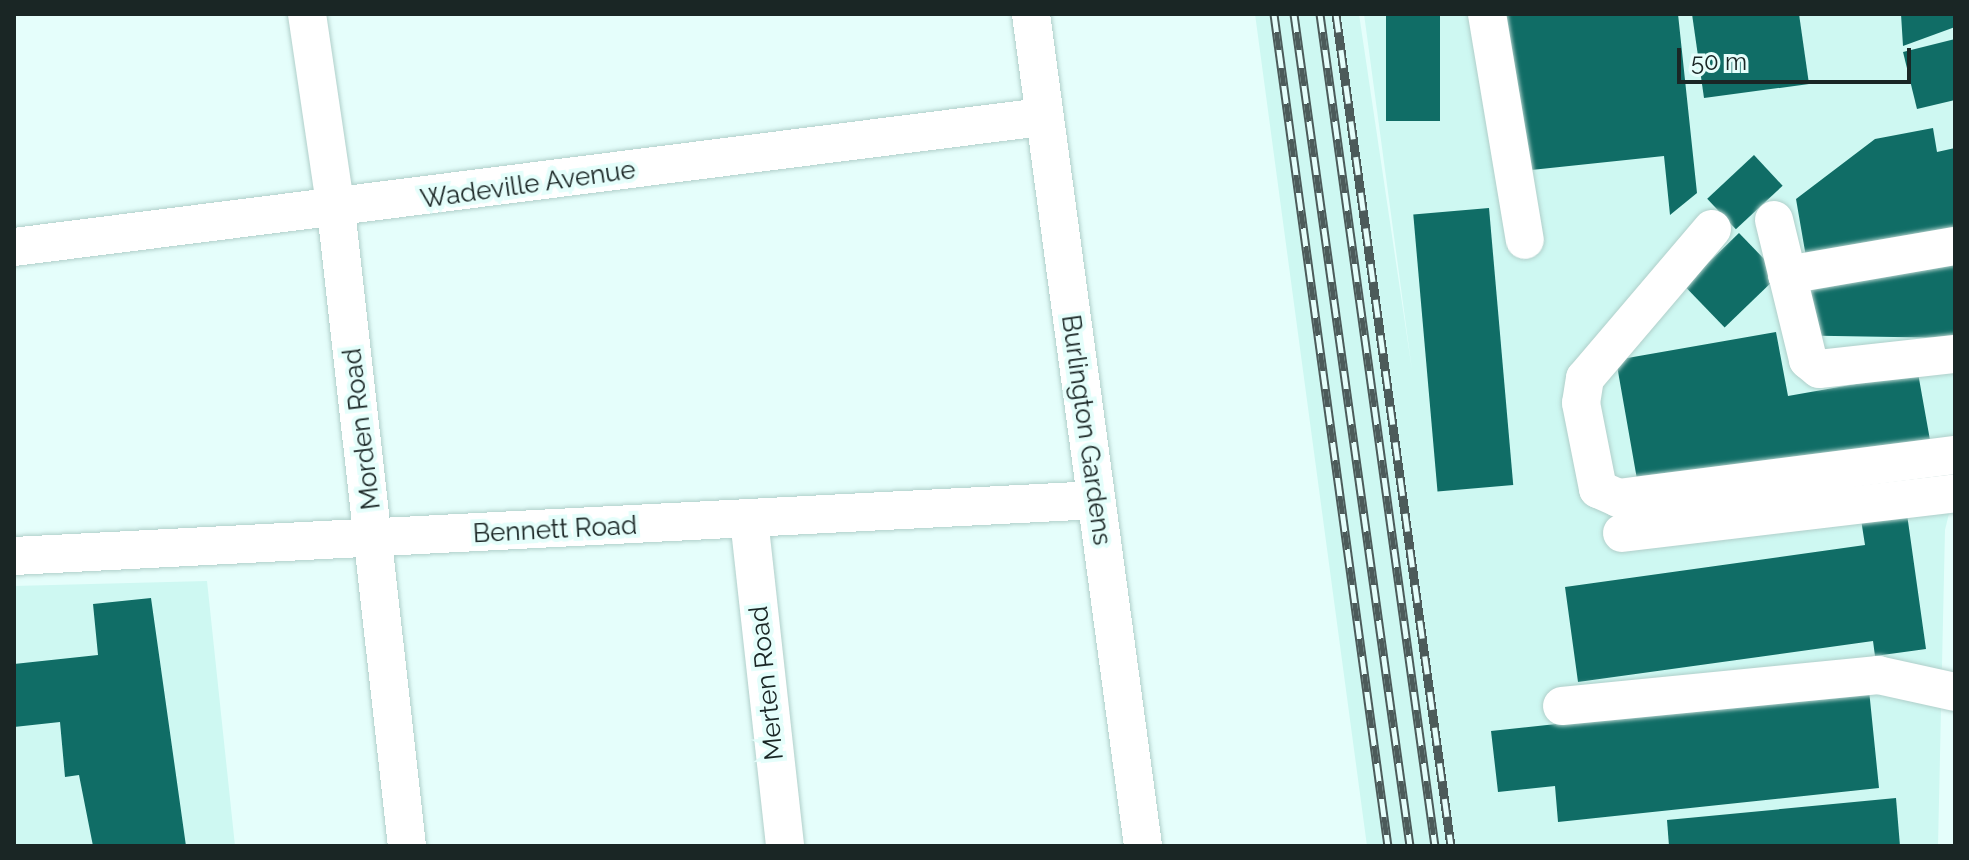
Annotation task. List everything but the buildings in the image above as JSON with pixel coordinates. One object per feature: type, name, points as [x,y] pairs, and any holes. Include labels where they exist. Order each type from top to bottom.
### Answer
[{"type":"street","name":"Morden Road","points":[[307,14],[336,210],[407,846]]},
{"type":"street","name":"Burlington Gardens","points":[[1031,14],[1042,117],[1143,846]]},
{"type":"street","points":[[1487,14],[1525,240]]},
{"type":"street","name":"Wadeville Avenue","points":[[14,247],[336,210],[1042,117]]},
{"type":"street","points":[[1774,220],[1808,360],[1819,369],[1955,354]]},
{"type":"street","points":[[1712,229],[1585,378],[1581,403],[1598,489],[1618,498],[1955,455]]},
{"type":"street","points":[[1787,275],[1955,246]]},
{"type":"street","points":[[1622,533],[1955,493]]},
{"type":"street","name":"Bennett Road","points":[[14,556],[375,540],[1096,500]]},
{"type":"street","name":"Merten Road","points":[[749,519],[785,846]]},
{"type":"street","points":[[1562,706],[1878,675],[1955,692]]},
{"type":"shaded area","points":[[1255,14],[1359,14],[1412,370],[1364,14],[1955,14],[1955,489],[1945,530],[1938,846],[1367,846]]},
{"type":"shaded area","points":[[207,581],[235,846],[14,846],[14,586]]},
{"type":"railway","points":[[1274,14],[1388,846]]},
{"type":"railway","points":[[1294,14],[1410,846]]},
{"type":"railway","points":[[1320,14],[1435,846]]},
{"type":"railway","points":[[1336,14],[1451,846]]}]
